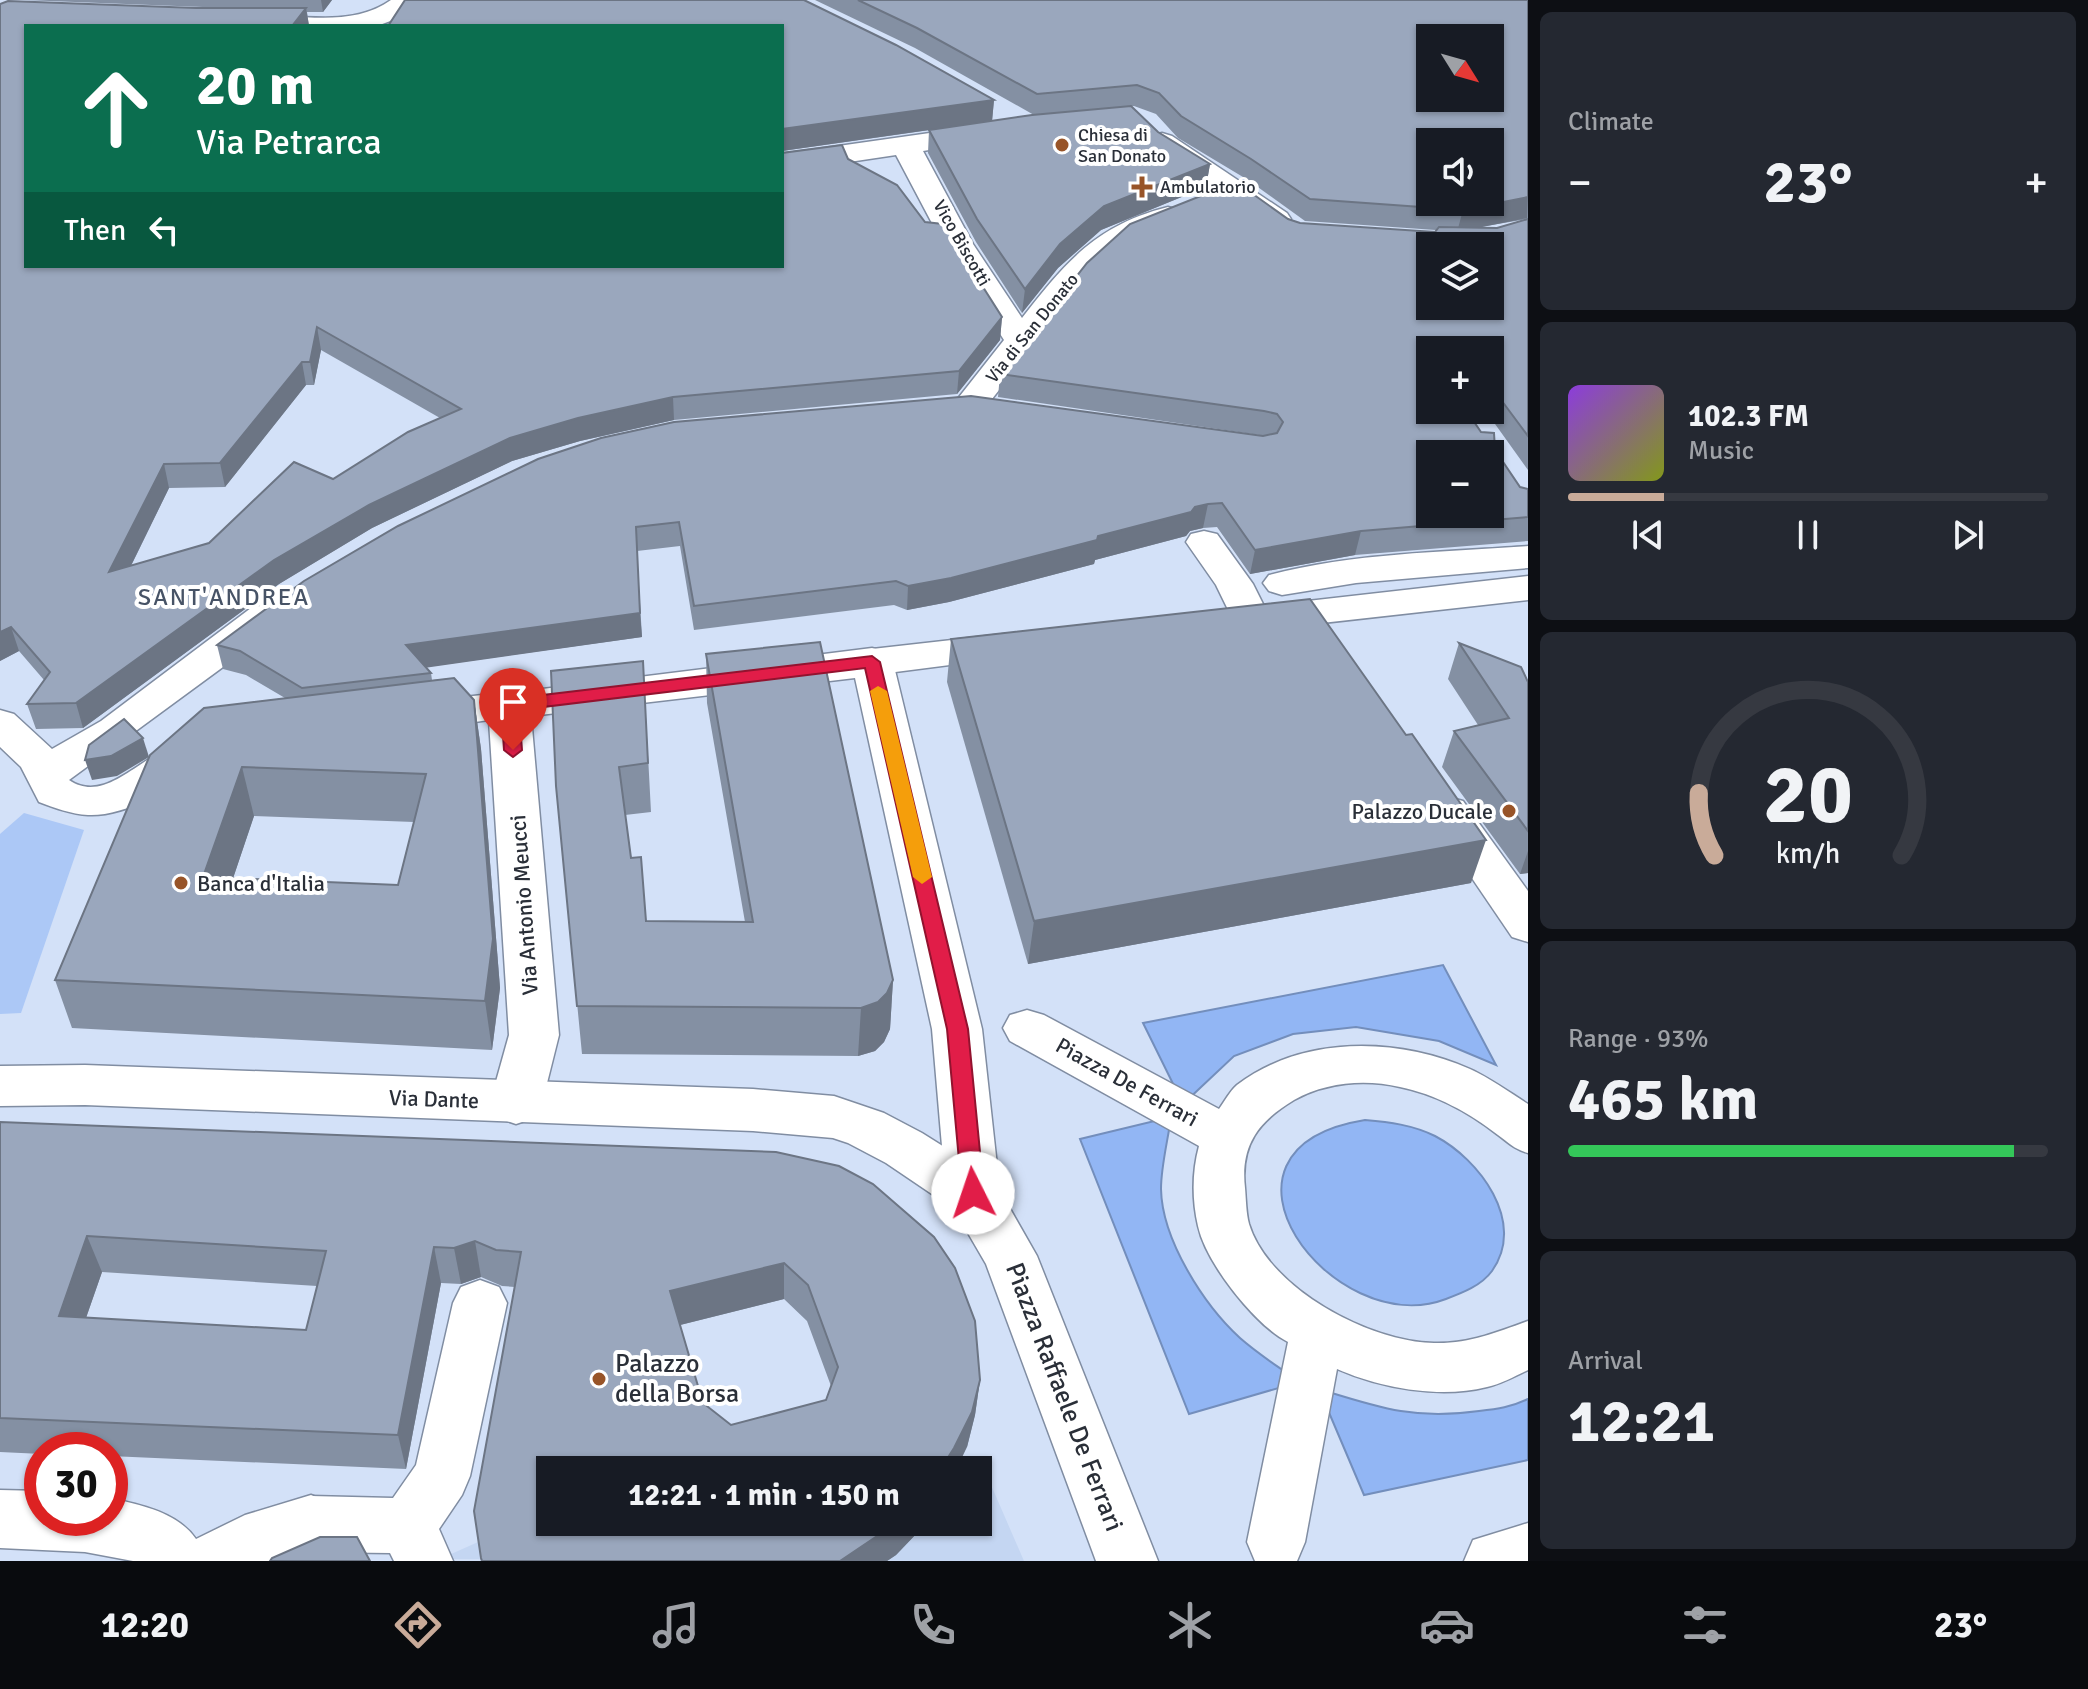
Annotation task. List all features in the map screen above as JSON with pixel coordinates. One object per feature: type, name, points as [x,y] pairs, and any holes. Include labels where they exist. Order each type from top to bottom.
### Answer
[{"type":"street","points":[[341,24],[386,17],[408,0]]},
{"type":"street","points":[[227,20],[313,24]]},
{"type":"street","points":[[1145,123],[1166,146],[1236,189],[1296,233]]},
{"type":"street","points":[[784,163],[1016,128]]},
{"type":"street","name":"Vico Biscotti","points":[[905,144],[958,244],[1021,341]]},
{"type":"street","points":[[855,152],[859,172],[908,199],[941,241]]},
{"type":"street","name":"Via di San Donato","points":[[1013,410],[954,407],[1021,341],[1071,277],[1114,238],[1236,189]]},
{"type":"street","points":[[1204,542],[1234,584],[1236,621],[1356,571],[1528,557]]},
{"type":"street","points":[[1287,599],[1528,588]]},
{"type":"street","points":[[47,776],[75,752],[112,730],[206,663],[294,595]]},
{"type":"street","points":[[387,719],[1034,644]]},
{"type":"street","name":"Piazza Raffaele De Ferrari","points":[[872,662],[957,1029],[973,1193],[1010,1256],[1127,1561]]},
{"type":"street","name":"Via Antonio Meucci","points":[[509,705],[534,1035],[516,1103]]},
{"type":"street","points":[[0,724],[38,759],[54,792],[71,799],[89,801],[116,798],[143,784],[204,741],[219,739]]},
{"type":"street","points":[[1429,784],[1528,925]]},
{"type":"street","name":"Piazza De Ferrari","points":[[1027,1028],[1226,1137]]},
{"type":"street","points":[[1524,1120],[1454,1083],[1399,1067],[1345,1064],[1301,1073],[1253,1100],[1226,1137],[1218,1170],[1224,1228],[1251,1276],[1296,1320],[1317,1332],[1359,1353],[1433,1368],[1486,1363],[1528,1345]]},
{"type":"street","name":"Via Dante","points":[[0,1086],[85,1085],[753,1110],[834,1117],[866,1128]]},
{"type":"street","name":"Piazza Raffaele De Ferrari","points":[[866,1128],[904,1148],[973,1193]]},
{"type":"street","points":[[215,1561],[245,1544],[311,1524],[415,1543],[442,1476],[480,1303]]},
{"type":"street","points":[[1276,1542],[1317,1332]]},
{"type":"street","points":[[0,1519],[116,1528],[164,1546],[175,1561]]},
{"type":"street","points":[[1495,1561],[1528,1552]]},
{"type":"shaded area","points":[[24,813],[84,830],[21,1013],[0,1014],[0,834]]},
{"type":"shaded area","points":[[1443,965],[1496,1065],[1439,1041],[1356,1027],[1293,1034],[1234,1056],[1183,1104],[1143,1023]]},
{"type":"shaded area","points":[[1171,1117],[1161,1189],[1163,1209],[1177,1250],[1199,1290],[1226,1324],[1247,1344],[1299,1382],[1189,1414],[1080,1139]]},
{"type":"shaded area","points":[[1365,1120],[1401,1125],[1435,1136],[1452,1146],[1482,1176],[1501,1213],[1504,1232],[1501,1252],[1492,1271],[1477,1285],[1446,1299],[1403,1305],[1360,1293],[1324,1269],[1296,1236],[1282,1201],[1286,1166],[1312,1138]]},
{"type":"shaded area","points":[[1319,1389],[1379,1407],[1435,1414],[1498,1408],[1528,1399],[1528,1460],[1364,1495]]},
{"type":"shaded area","points":[[992,1487],[1024,1561],[440,1559],[536,1516],[536,1536],[992,1536]]},
{"type":"building","points":[[405,0],[804,0],[896,45],[994,100],[784,129],[784,24],[389,24]]},
{"type":"building","points":[[858,0],[1528,0],[1528,197],[1504,202],[1504,128],[1416,128],[1416,207],[1310,199],[1181,116],[1159,93],[1137,85],[1037,94],[917,28]]},
{"type":"building","points":[[8,1],[196,8],[306,8],[294,24],[24,24],[24,268],[784,268],[784,153],[842,145],[848,159],[897,185],[925,222],[943,224],[1002,317],[959,371],[673,397],[578,418],[510,438],[369,505],[274,560],[76,703],[27,704],[50,672],[11,627],[0,632],[0,4]],"holes":[[[317,327],[461,409],[408,432],[333,479],[294,462],[209,543],[109,572],[164,464],[220,463],[302,362],[310,362]]]},
{"type":"building","points":[[1131,106],[1158,132],[1210,164],[1104,206],[1060,244],[1025,289],[977,219],[929,130],[1032,115]]},
{"type":"building","points":[[1236,182],[1288,219],[1300,223],[1435,232],[1439,227],[1497,228],[1528,219],[1528,436],[1504,404],[1504,336],[1416,336],[1416,424],[1476,424],[1481,432],[1494,433],[1494,440],[1416,440],[1416,526],[1361,531],[1255,550],[1222,503],[1208,504],[1195,507],[1191,512],[1098,536],[1097,540],[951,578],[908,586],[896,581],[694,606],[679,522],[636,527],[640,613],[406,645],[431,673],[302,688],[240,651],[217,645],[304,581],[398,526],[538,459],[601,438],[674,422],[971,396],[1263,436],[1277,433],[1283,422],[1277,414],[1264,411],[1000,374],[1087,263],[1130,224]]},
{"type":"building","points":[[1504,463],[1520,487],[1528,489],[1528,517],[1504,519]]},
{"type":"building","points":[[1310,599],[1406,735],[1412,734],[1486,840],[1034,921],[951,639]]},
{"type":"building","points":[[820,642],[893,980],[887,993],[878,1002],[861,1008],[577,1006],[556,786],[551,671],[643,661],[648,763],[619,767],[631,858],[641,857],[646,921],[753,922],[706,654]]},
{"type":"building","points":[[1459,643],[1521,667],[1528,682],[1528,831],[1454,731],[1509,718]]},
{"type":"building","name":"Banca d'Italia","points":[[454,678],[474,700],[493,939],[485,1001],[55,980],[150,755],[204,708]],"holes":[[[242,767],[426,774],[398,885],[203,877]]]},
{"type":"building","points":[[124,719],[143,738],[111,756],[85,760],[89,745]]},
{"type":"building","points":[[0,1122],[776,1152],[839,1166],[873,1184],[934,1237],[955,1268],[975,1321],[980,1380],[972,1412],[949,1456],[536,1456],[536,1536],[877,1536],[840,1561],[482,1561],[474,1511],[521,1252],[496,1250],[475,1241],[454,1248],[434,1247],[398,1435],[0,1418]],"holes":[[[87,1236],[326,1251],[306,1330],[59,1316]],[[784,1263],[808,1285],[838,1367],[826,1400],[731,1425],[703,1403],[670,1291]]]},
{"type":"building","points":[[320,1537],[357,1537],[370,1561],[270,1561],[272,1558]]},
{"type":"slow traffic","points":[[878,691],[922,877]]},
{"type":"place","name":"Chiesa di San Donato","points":[[1062,145]]},
{"type":"place","name":"Ambulatorio","points":[[1142,187]]},
{"type":"place","name":"Palazzo Ducale","points":[[1509,811]]},
{"type":"place","name":"Banca d'Italia","points":[[181,883]]},
{"type":"place","name":"Palazzo della Borsa","points":[[599,1379]]},
{"type":"district","name":"SANT'ANDREA","points":[[224,597]]},
{"type":"route","points":[[513,750],[509,705],[872,662],[957,1029],[973,1193]]}]
